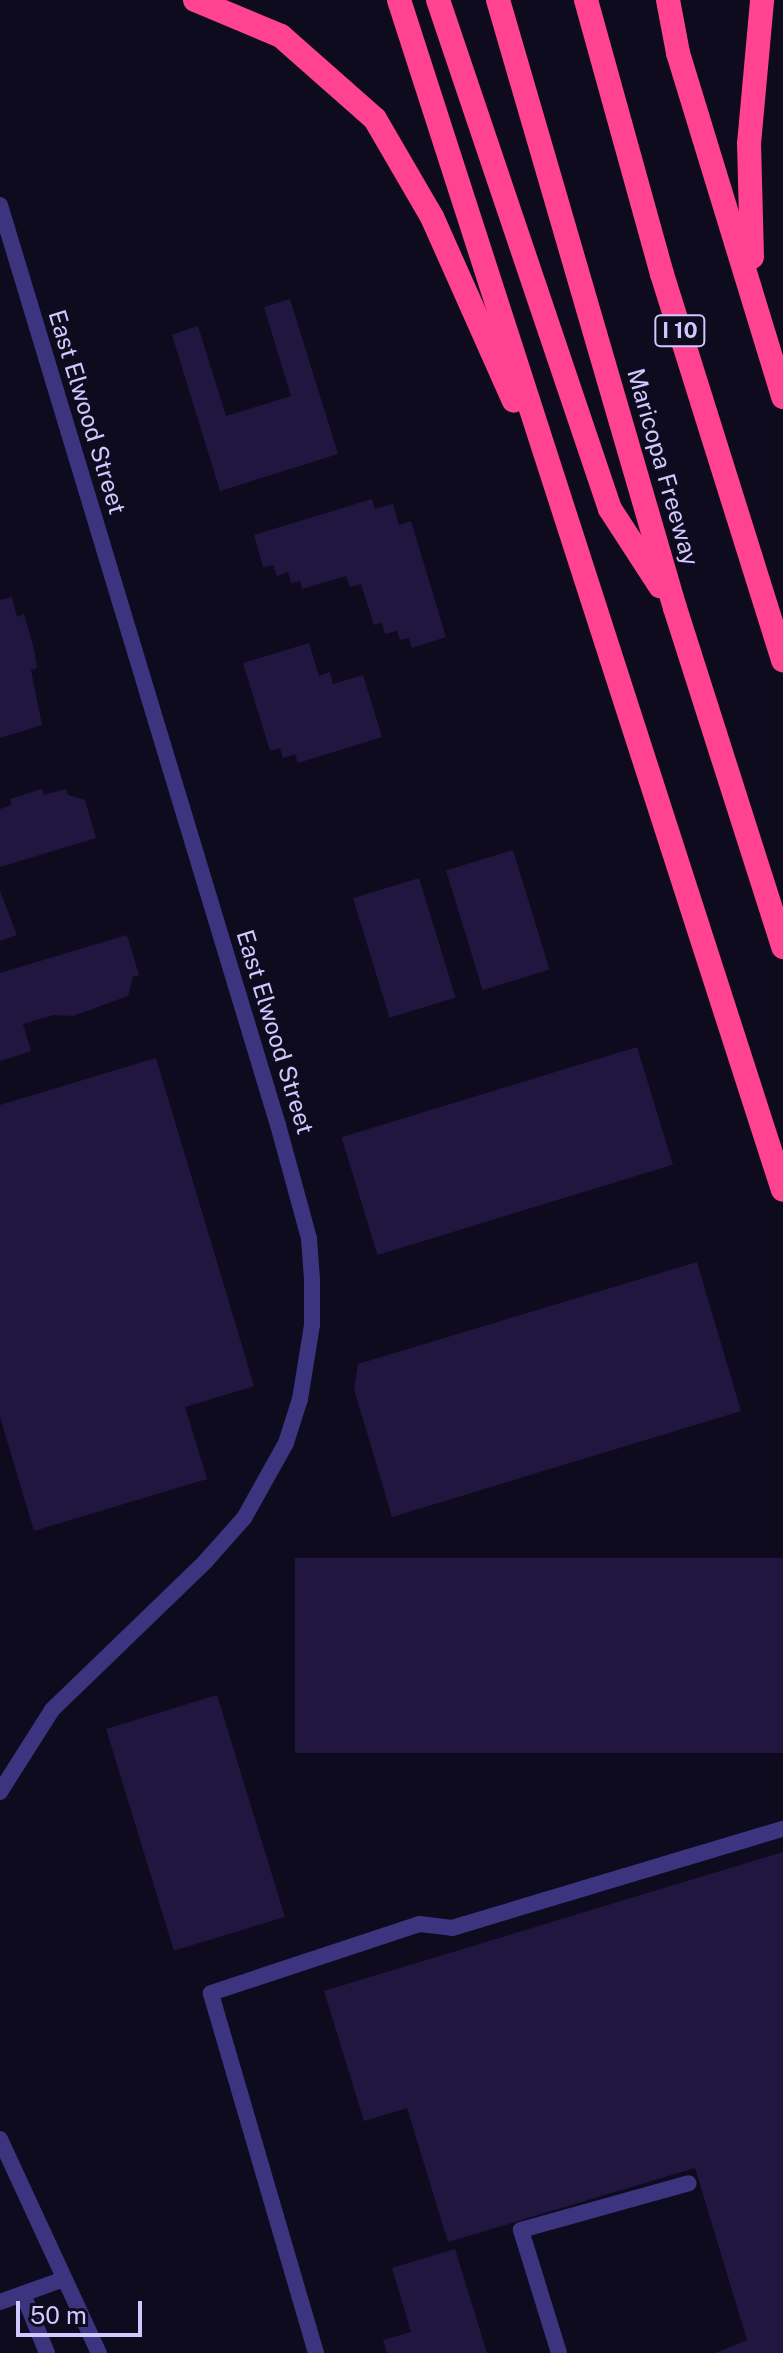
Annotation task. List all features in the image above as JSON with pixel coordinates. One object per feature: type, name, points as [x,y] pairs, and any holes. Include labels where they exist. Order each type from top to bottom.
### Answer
[{"type":"highway","points":[[195,0],[281,36],[375,119],[432,217],[564,521]]},
{"type":"highway","points":[[399,0],[481,245],[564,521],[783,1190]]},
{"type":"highway","points":[[438,0],[610,509],[675,608]]},
{"type":"highway","name":"Maricopa Freeway","points":[[498,0],[675,608],[783,947]]},
{"type":"highway","name":"I 10","points":[[586,0],[662,274],[783,660]]},
{"type":"highway","points":[[668,0],[678,53],[783,397]]},
{"type":"highway","points":[[753,294],[749,144],[762,0]]},
{"type":"street","name":"East Elwood Street","points":[[0,205],[301,1205],[312,1310],[300,1399],[286,1443],[244,1518],[205,1562],[52,1710],[0,1792]]},
{"type":"street","points":[[316,2353],[211,1993],[420,1924],[452,1928],[783,1829]]},
{"type":"street","points":[[0,2139],[99,2353]]},
{"type":"street","points":[[559,2353],[521,2230],[689,2183]]},
{"type":"street","points":[[0,2302],[64,2279]]},
{"type":"street","points":[[23,2294],[47,2353]]},
{"type":"building","points":[[290,299],[338,454],[220,491],[172,335],[198,326],[226,416],[291,396],[264,307]]},
{"type":"building","points":[[372,499],[375,509],[393,504],[399,525],[411,521],[446,637],[412,648],[409,638],[400,640],[397,631],[385,634],[382,623],[374,625],[361,584],[350,587],[346,576],[302,589],[300,581],[291,583],[288,572],[277,576],[273,565],[263,567],[254,535]]},
{"type":"building","points":[[12,597],[17,617],[24,614],[34,649],[37,668],[31,670],[42,725],[0,738],[0,600]]},
{"type":"building","points":[[309,643],[319,676],[330,672],[333,684],[363,675],[382,737],[298,763],[295,754],[283,758],[280,748],[270,751],[243,663]]},
{"type":"building","points":[[42,789],[44,795],[66,789],[68,795],[85,800],[96,838],[0,867],[0,809],[12,805],[10,799]]},
{"type":"building","points":[[513,850],[550,970],[483,990],[446,870]]},
{"type":"building","points":[[419,878],[456,998],[390,1018],[353,898]]},
{"type":"building","points":[[0,891],[17,935],[0,941]]},
{"type":"building","points":[[127,935],[139,975],[133,977],[128,996],[73,1016],[53,1015],[23,1024],[31,1051],[0,1061],[0,973]]},
{"type":"building","points":[[637,1047],[673,1165],[377,1255],[342,1137]]},
{"type":"building","points":[[156,1058],[254,1386],[185,1407],[207,1479],[34,1531],[0,1417],[0,1105]]},
{"type":"building","points":[[697,1262],[741,1411],[392,1517],[354,1389],[358,1364]]},
{"type":"building","points":[[295,1558],[783,1558],[783,1753],[295,1753]]},
{"type":"building","points":[[217,1695],[285,1917],[174,1951],[106,1729]]},
{"type":"building","points":[[783,1852],[783,2353],[716,2353],[747,2340],[695,2168],[448,2242],[407,2108],[364,2121],[324,1991]]},
{"type":"building","points":[[455,2249],[487,2353],[387,2353],[383,2340],[411,2332],[392,2268]]}]
